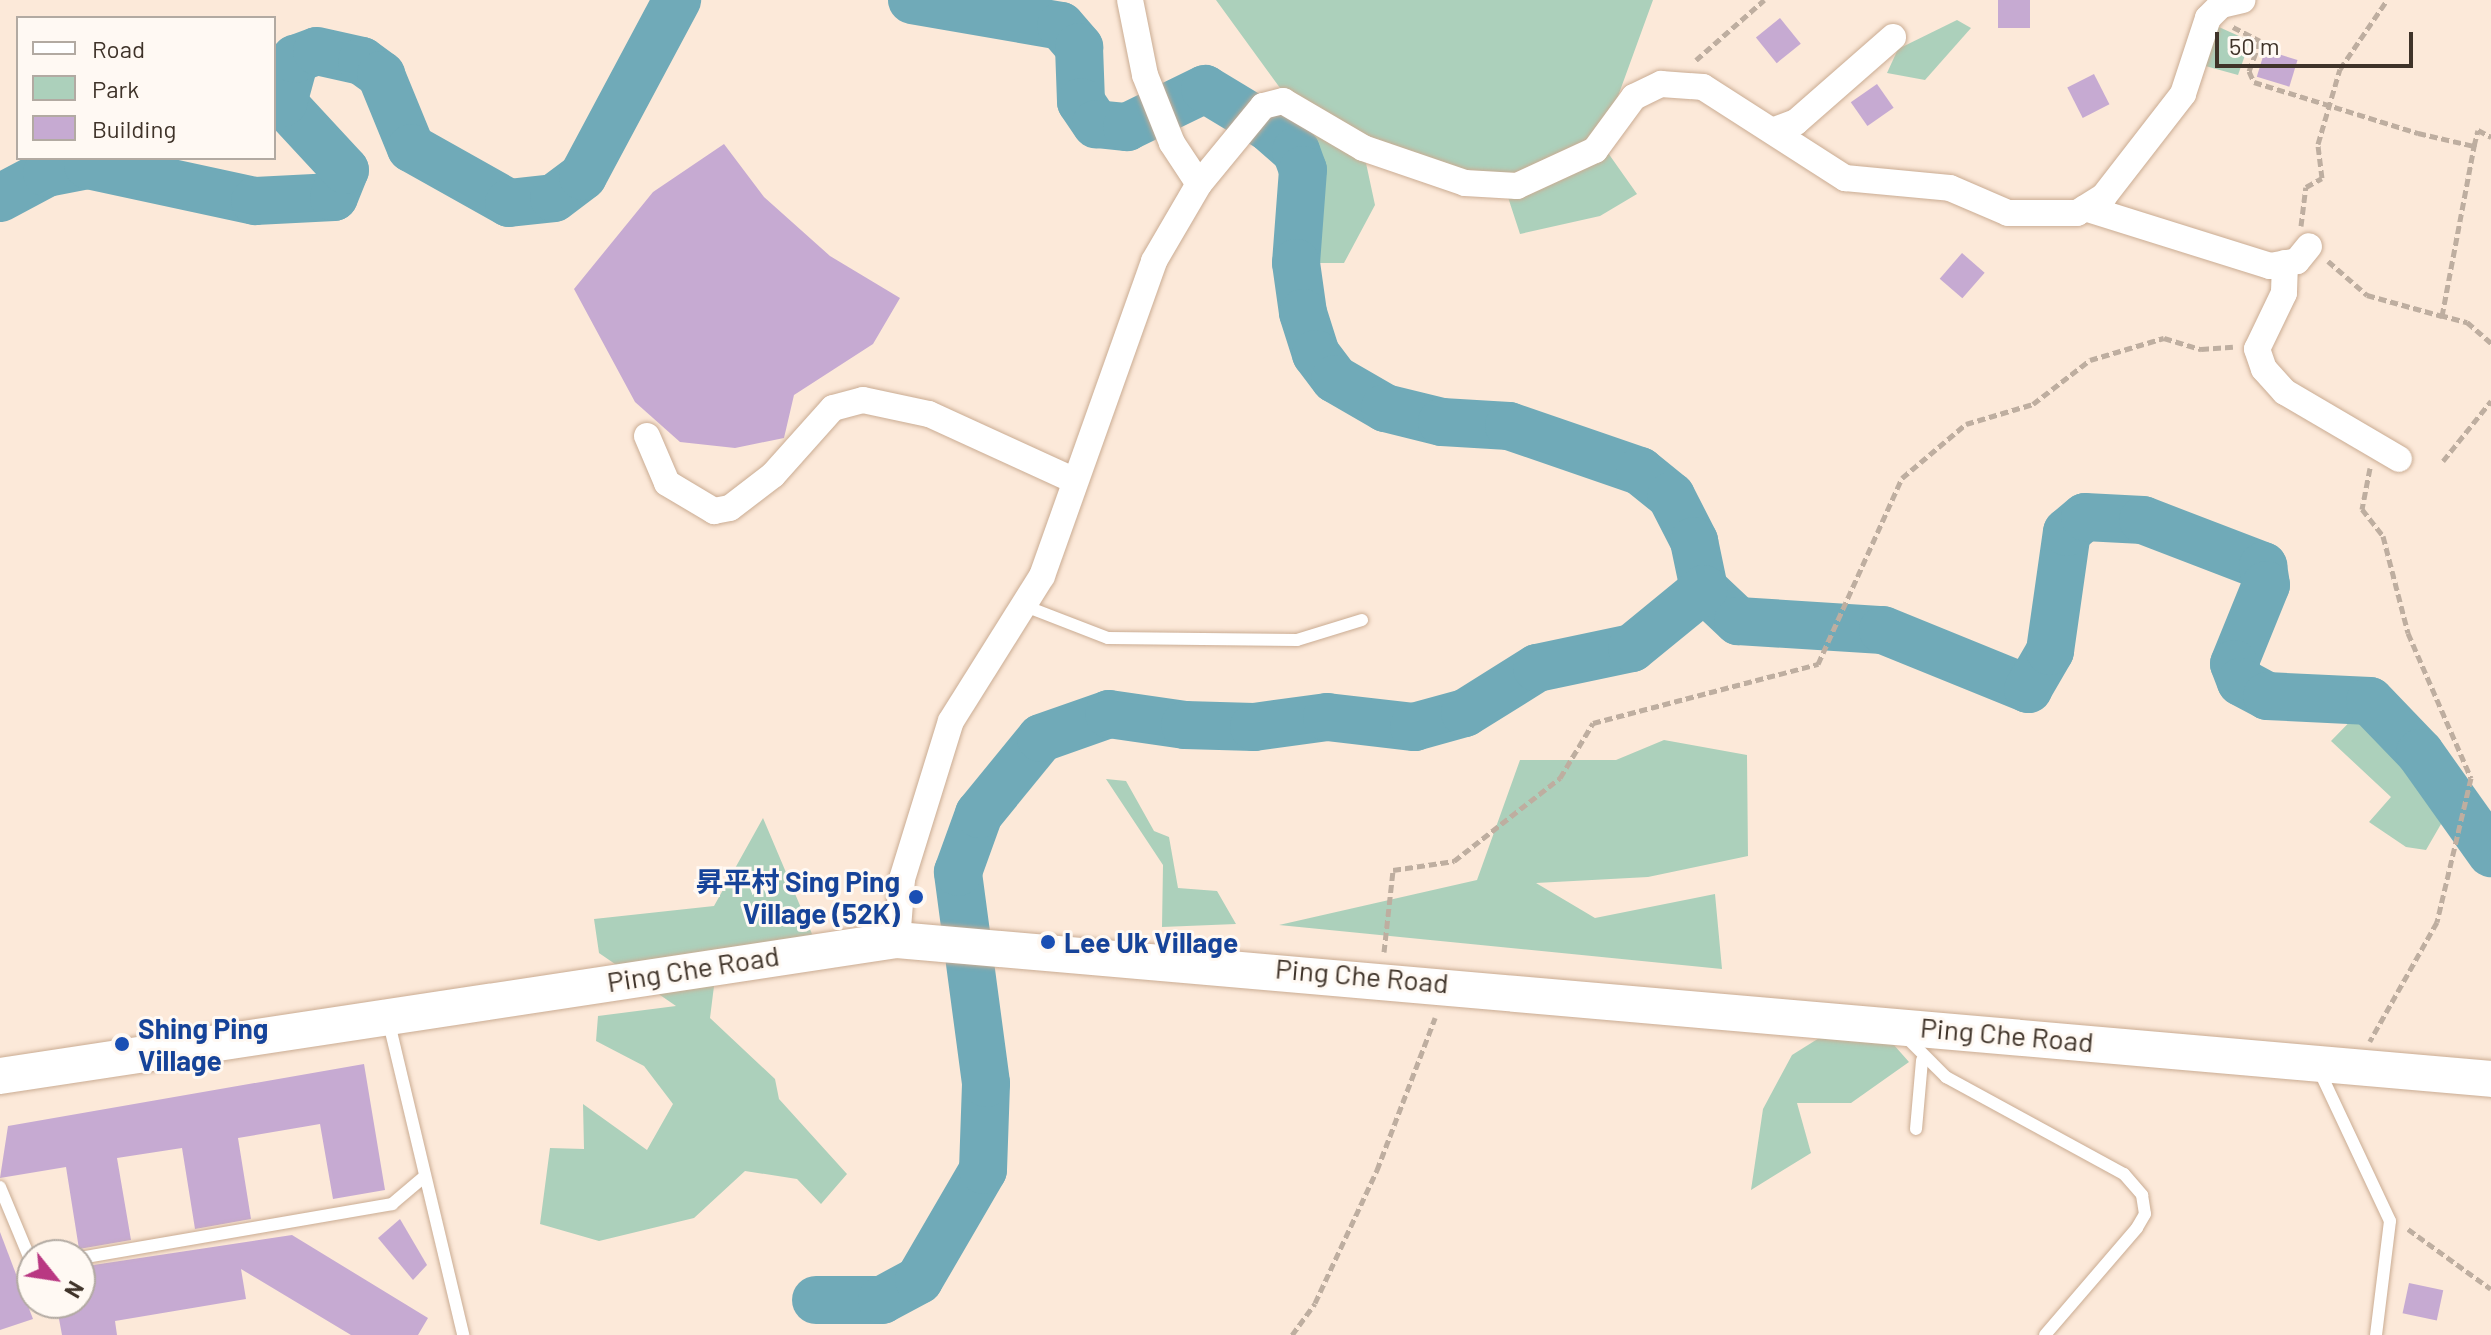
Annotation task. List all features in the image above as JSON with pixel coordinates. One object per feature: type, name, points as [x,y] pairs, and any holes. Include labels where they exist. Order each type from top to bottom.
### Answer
[{"type":"street","points":[[1130,0],[1141,53],[1167,130],[1199,184]]},
{"type":"street","points":[[904,940],[902,879],[951,721],[1042,576],[1073,480],[1154,261],[1199,184],[1232,139],[1268,103],[1283,101],[1363,148],[1450,178],[1517,186],[1595,150],[1634,97],[1669,84],[1703,87],[1775,130],[1845,178],[1950,188],[2038,217],[2085,208],[2104,196],[2183,94],[2202,26],[2227,2]]},
{"type":"street","points":[[1775,130],[1796,122],[1893,37]]},
{"type":"street","points":[[2085,208],[2204,250],[2285,263],[2309,246]]},
{"type":"street","points":[[2285,263],[2284,293],[2257,349],[2285,392],[2399,459]]},
{"type":"street","points":[[647,436],[667,483],[714,511],[730,508],[773,475],[833,408],[863,400],[929,414],[1073,480]]},
{"type":"street","name":"Ping Che Road","points":[[0,1076],[904,940],[1381,977],[2491,1079]]},
{"type":"lane","points":[[1025,606],[1108,638],[1297,640],[1362,620]]},
{"type":"lane","points":[[388,1018],[463,1335]]},
{"type":"lane","points":[[1890,1023],[1922,1060],[2124,1174],[2142,1195],[2145,1214],[2137,1228],[2045,1335]]},
{"type":"lane","points":[[1916,1129],[1922,1060]]},
{"type":"lane","points":[[2317,1065],[2387,1214],[2391,1262],[2376,1335]]},
{"type":"lane","points":[[96,1255],[392,1204],[425,1176]]},
{"type":"lane","points":[[0,1187],[22,1239]]},
{"type":"path","points":[[1669,84],[1764,0]]},
{"type":"path","points":[[2387,0],[2340,69],[2318,144],[2322,178],[2306,187],[2297,210],[2303,231],[2296,236],[2367,295],[2467,322],[2491,343]]},
{"type":"path","points":[[2227,2],[2235,30],[2260,41],[2249,71],[2254,82],[2328,107],[2475,142]]},
{"type":"path","points":[[2439,315],[2478,130],[2491,137]]},
{"type":"path","points":[[1381,977],[1393,870],[1454,861],[1560,778],[1593,723],[1818,664],[1902,478],[1966,424],[2033,404],[2090,360],[2164,338],[2201,349],[2257,349]]},
{"type":"path","points":[[2443,461],[2491,401]]},
{"type":"path","points":[[2364,1051],[2445,895],[2471,778],[2413,647],[2383,536],[2362,509],[2374,444]]},
{"type":"path","points":[[1292,1335],[1315,1303],[1377,1170],[1448,983]]},
{"type":"path","points":[[2387,1214],[2491,1289]]},
{"type":"green space","points":[[1216,0],[1653,0],[1601,143],[1637,194],[1600,216],[1520,234],[1504,185],[1363,149],[1375,205],[1344,263],[1296,263],[1303,170],[1296,151],[1268,127],[1283,92]]},
{"type":"green space","points":[[1957,20],[1971,28],[1925,80],[1887,73],[1898,49]]},
{"type":"green space","points":[[2210,23],[2250,41],[2238,75],[2198,64]]},
{"type":"green space","points":[[2370,701],[2420,753],[2452,805],[2426,850],[2406,847],[2369,822],[2391,797],[2331,741]]},
{"type":"green space","points":[[1664,740],[1747,755],[1748,856],[1648,877],[1536,883],[1595,918],[1715,894],[1722,969],[1279,925],[1477,880],[1520,760],[1616,760]]},
{"type":"green space","points":[[1106,779],[1126,781],[1154,831],[1169,837],[1178,888],[1217,891],[1236,924],[1162,927],[1163,865]]},
{"type":"green space","points":[[763,818],[815,941],[714,986],[710,1018],[775,1079],[779,1099],[847,1174],[821,1204],[797,1179],[745,1171],[694,1218],[599,1241],[540,1224],[550,1148],[584,1149],[583,1104],[647,1150],[673,1104],[644,1066],[596,1041],[598,1016],[676,1006],[599,953],[594,919],[714,906]]},
{"type":"green space","points":[[1832,1030],[1886,1036],[1909,1062],[1851,1103],[1797,1103],[1811,1153],[1751,1190],[1763,1109],[1792,1055]]},
{"type":"building","points":[[1998,0],[2030,0],[2030,28],[1998,28]]},
{"type":"building","points":[[1780,18],[1801,44],[1777,63],[1756,38]]},
{"type":"building","points":[[2265,50],[2298,60],[2289,87],[2257,77]]},
{"type":"building","points":[[2094,74],[2109,104],[2083,118],[2067,88]]},
{"type":"building","points":[[1877,84],[1894,108],[1867,126],[1851,102]]},
{"type":"building","points":[[724,144],[764,197],[830,256],[900,298],[873,344],[794,395],[784,438],[735,448],[680,442],[635,402],[574,289],[653,192]]},
{"type":"building","points":[[1962,253],[1985,273],[1962,298],[1940,279]]},
{"type":"building","points":[[364,1064],[385,1190],[333,1199],[320,1124],[238,1138],[251,1219],[195,1229],[182,1148],[117,1158],[131,1240],[96,1246],[96,1239],[77,1239],[66,1167],[0,1178],[8,1126]]},
{"type":"building","points":[[400,1219],[427,1265],[413,1280],[378,1238]]},
{"type":"building","points":[[0,1232],[16,1274],[16,1319],[33,1319],[0,1330]]},
{"type":"building","points":[[292,1235],[428,1318],[418,1335],[351,1335],[241,1269],[246,1299],[115,1321],[117,1335],[62,1335],[59,1319],[96,1319],[96,1265]]},
{"type":"building","points":[[2409,1283],[2443,1290],[2437,1321],[2403,1313]]},
{"type":"waterway","points":[[0,198],[47,173],[88,165],[255,201],[334,197],[345,170],[283,103],[295,59],[317,51],[362,61],[381,75],[411,148],[509,203],[554,198],[583,176],[677,0]]},
{"type":"waterway","points":[[912,0],[1061,26],[1079,47],[1081,102],[1096,124],[1127,127],[1205,89],[1268,127],[1296,151],[1303,170],[1296,263],[1303,313],[1316,354],[1335,379],[1385,408],[1442,422],[1509,426],[1640,471],[1671,496],[1694,541],[1704,589],[1738,621],[1883,630],[2028,689],[2050,651],[2067,532],[2085,517],[2143,520],[2263,566],[2266,585],[2234,664],[2241,682],[2267,696],[2370,701],[2420,753],[2491,853]]},
{"type":"waterway","points":[[816,1300],[882,1300],[919,1280],[983,1170],[986,1083],[958,872],[979,814],[1041,738],[1109,714],[1185,725],[1254,727],[1327,717],[1414,727],[1465,713],[1537,668],[1632,648],[1704,589]]},
{"type":"place","name":"昇平村 Sing Ping Village (52K)","points":[[916,897]]},
{"type":"place","name":"Lee Uk Village","points":[[1048,942]]},
{"type":"place","name":"Shing Ping Village","points":[[122,1044]]}]
